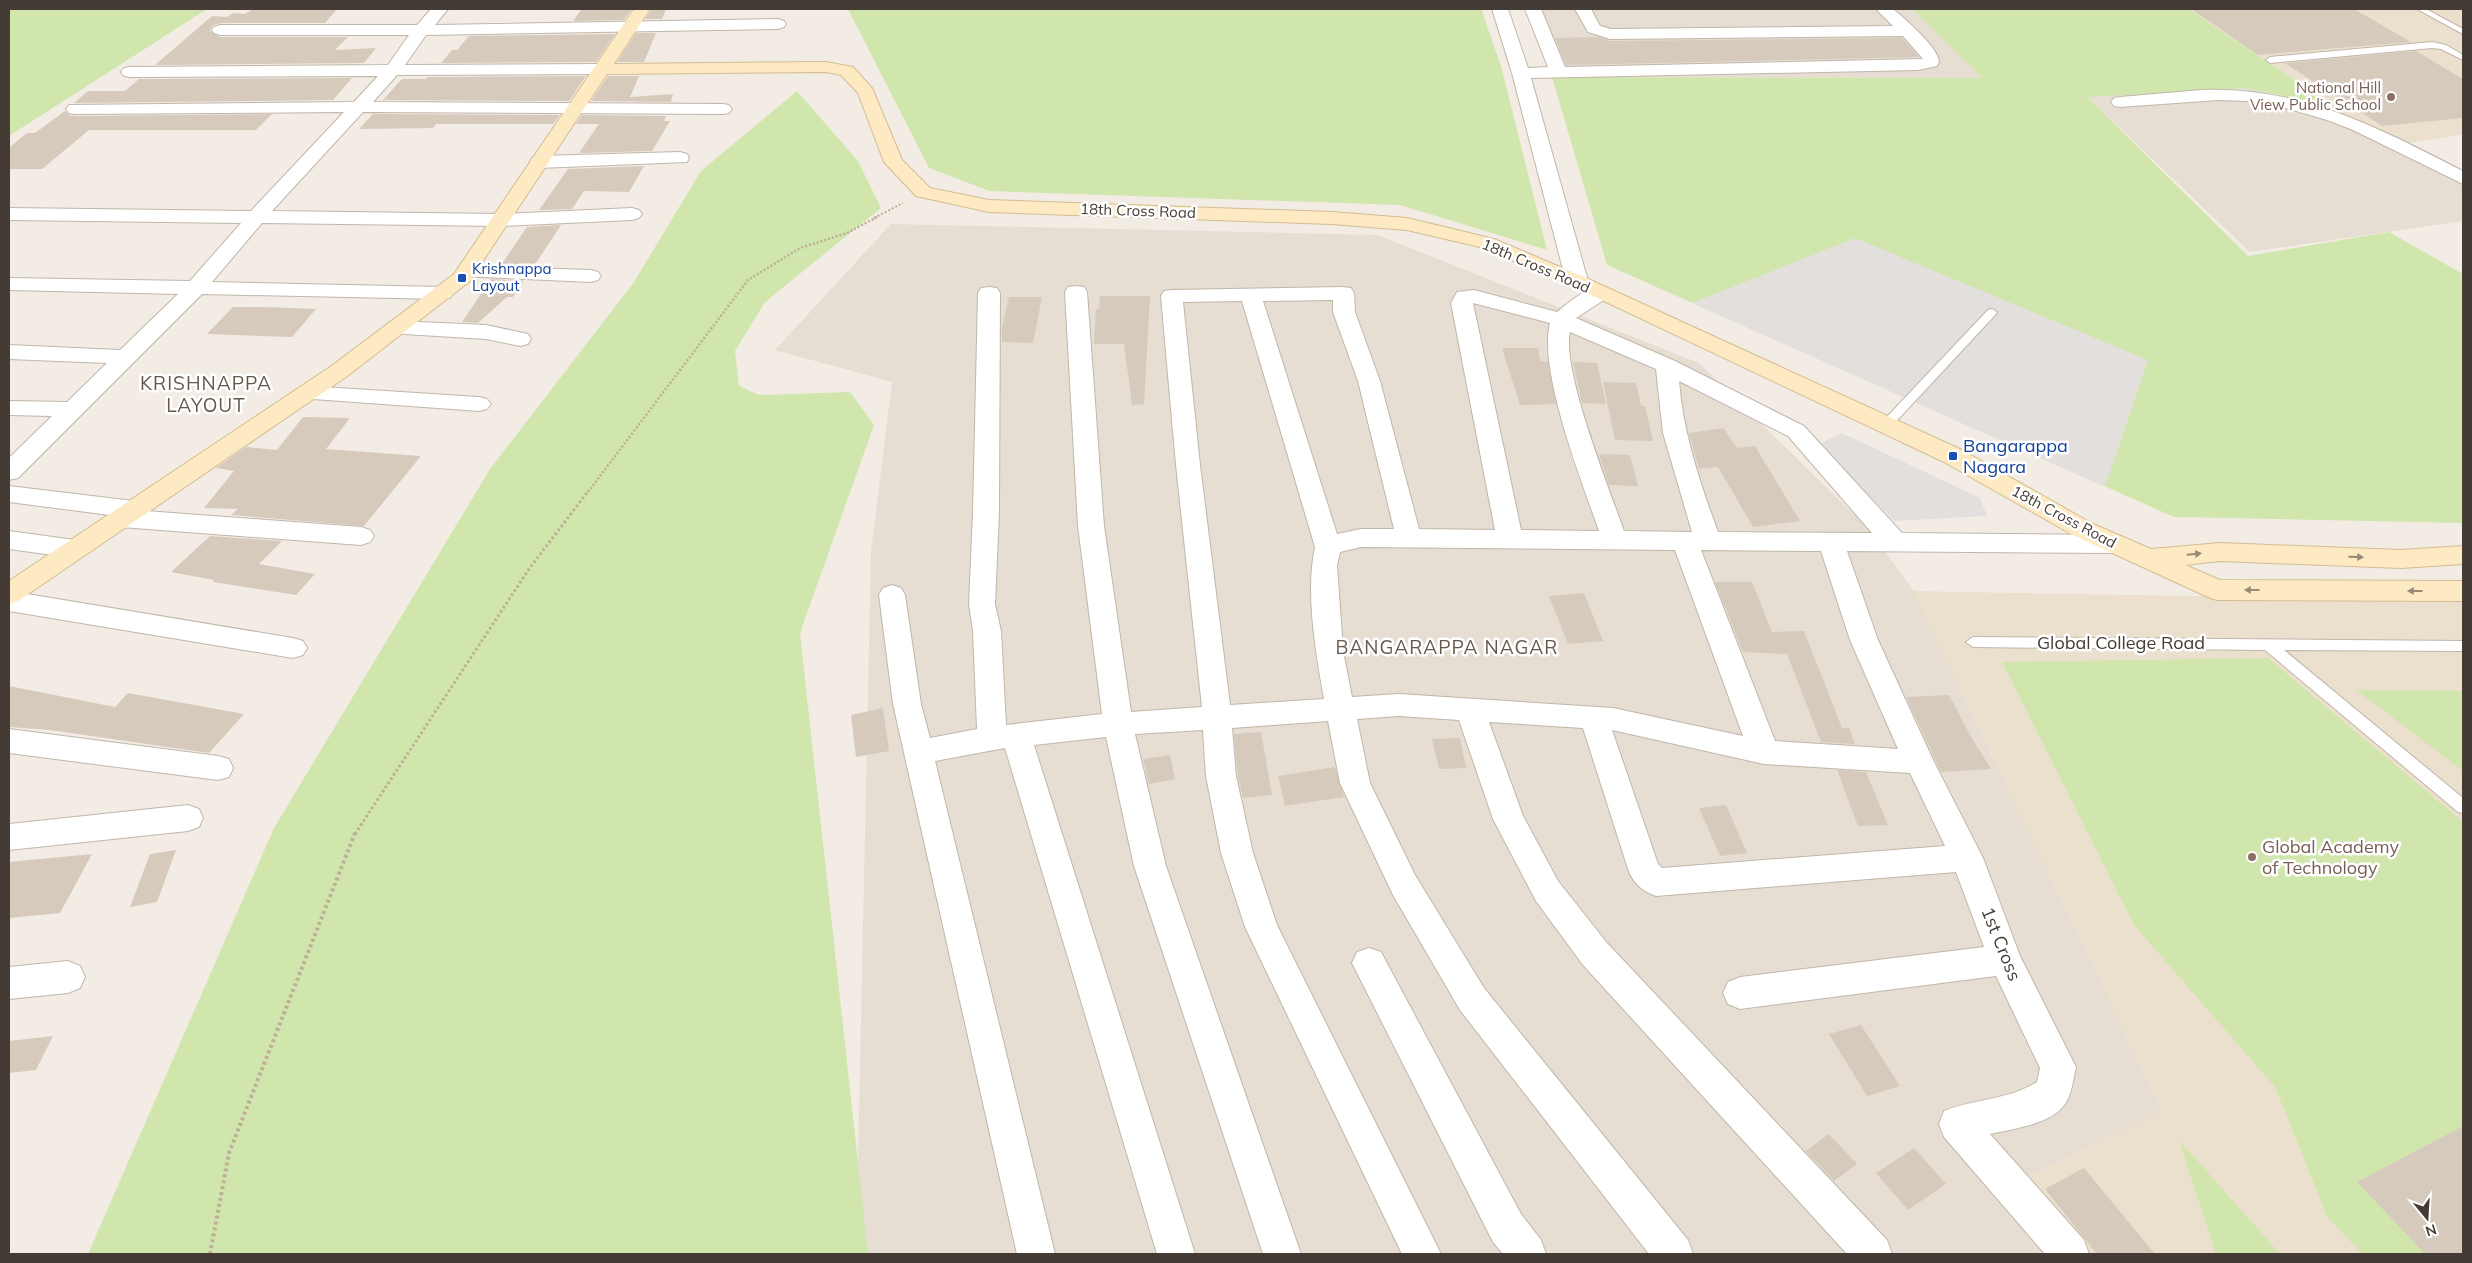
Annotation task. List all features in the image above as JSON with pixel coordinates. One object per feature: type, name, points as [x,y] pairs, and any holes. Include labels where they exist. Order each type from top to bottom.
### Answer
[{"type":"street","points":[[9,472],[125,356],[196,289],[257,216],[394,69],[422,30],[440,9]]},
{"type":"street","points":[[9,594],[307,393],[462,278],[642,9]]},
{"type":"street","points":[[1500,9],[1520,69],[1577,281]]},
{"type":"street","points":[[1532,9],[1556,68]]},
{"type":"street","points":[[1583,9],[1594,29],[1610,34],[1908,31]]},
{"type":"street","points":[[1520,69],[1918,65],[1931,62],[1931,58],[1908,31],[1884,9]]},
{"type":"street","points":[[220,30],[422,30],[778,24]]},
{"type":"street","points":[[130,72],[826,67],[847,71],[866,92],[893,162],[923,192]]},
{"type":"street","points":[[2120,102],[2247,96],[2318,109],[2352,122],[2463,178]]},
{"type":"street","points":[[75,109],[359,107],[576,108],[616,110],[722,109]]},
{"type":"street","points":[[539,162],[680,158]]},
{"type":"street","name":"18th Cross Road","points":[[923,192],[990,206],[1332,218],[1407,224],[1487,242],[1577,281],[1599,293],[1952,456],[2082,529],[2216,590],[2463,591]]},
{"type":"street","points":[[9,214],[500,220],[632,214]]},
{"type":"street","points":[[466,272],[591,276]]},
{"type":"street","points":[[9,284],[442,293]]},
{"type":"street","points":[[1076,292],[1091,526],[1118,724],[1150,866],[1282,1254]]},
{"type":"street","points":[[1409,539],[1369,381],[1344,312],[1342,293],[1172,296],[1188,465],[1217,716],[1222,776],[1237,854],[1261,927],[1422,1254]]},
{"type":"street","points":[[1599,293],[1562,320],[1558,335],[1562,373],[1574,418],[1615,541]]},
{"type":"street","points":[[989,294],[986,512],[982,604],[1004,737],[1176,1254]]},
{"type":"street","points":[[1251,296],[1328,547],[1324,565],[1329,651],[1355,783],[1404,885],[1472,999],[1618,1186],[1674,1254]]},
{"type":"street","points":[[1510,540],[1462,303],[1465,297],[1474,296],[1562,320],[1667,366],[1796,431],[1896,543]]},
{"type":"street","points":[[396,328],[486,332],[520,339]]},
{"type":"street","points":[[9,352],[125,356]]},
{"type":"street","points":[[1667,366],[1670,415],[1684,470],[1696,541],[1764,752]]},
{"type":"street","points":[[307,393],[479,404]]},
{"type":"street","points":[[9,408],[72,409]]},
{"type":"street","points":[[9,494],[128,514],[362,536]]},
{"type":"street","points":[[1328,547],[1342,541],[1361,538],[2114,544]]},
{"type":"street","points":[[9,540],[75,549]]},
{"type":"street","name":"1st Cross","points":[[1831,542],[1864,640],[1919,762],[1966,858],[2005,960],[2058,1067],[2052,1093],[2031,1107],[1957,1124],[2070,1254]]},
{"type":"street","points":[[2145,559],[2220,552],[2401,559],[2463,555]]},
{"type":"street","points":[[892,595],[907,704],[920,752],[1036,1254]]},
{"type":"street","points":[[9,601],[293,648]]},
{"type":"street","points":[[920,752],[1004,737],[1118,724],[1217,716],[1399,706],[1470,709],[1613,720],[1764,752],[1919,762]]},
{"type":"street","points":[[1470,709],[1508,819],[1547,891],[1595,954],[1873,1254]]},
{"type":"street","points":[[1594,718],[1645,872],[1656,882],[1966,858]]},
{"type":"street","points":[[9,741],[218,768]]},
{"type":"street","points":[[9,837],[188,818]]},
{"type":"street","points":[[1740,993],[2005,960]]},
{"type":"street","points":[[1369,964],[1507,1228],[1527,1254]]},
{"type":"street","points":[[9,983],[68,976]]},
{"type":"lane","points":[[2421,9],[2463,32]]},
{"type":"lane","points":[[2270,60],[2432,45],[2443,47],[2463,58]]},
{"type":"lane","points":[[1886,425],[1992,312]]},
{"type":"lane","name":"Global College Road","points":[[1973,642],[2463,646]]},
{"type":"lane","points":[[2268,644],[2463,807]]},
{"type":"path","points":[[210,1254],[230,1153],[355,833],[529,569],[748,280],[800,248],[847,233],[923,192]]},
{"type":"shaded area","points":[[1526,9],[1912,9],[1984,78],[1552,77]]},
{"type":"shaded area","name":"National Hill View Public School","points":[[2189,9],[2463,9],[2463,134],[2392,146]]},
{"type":"shaded area","points":[[2243,88],[2280,95],[2463,183],[2463,221],[2250,252],[2086,96]]},
{"type":"shaded area","points":[[891,224],[1378,235],[1699,363],[1867,527],[1913,590],[2163,1112],[1993,1194],[2047,1254],[856,1254],[871,552],[892,382],[775,350]]},
{"type":"shaded area","points":[[1855,238],[2148,360],[2105,487],[1692,303]]},
{"type":"shaded area","points":[[1842,433],[1980,498],[1987,516],[1894,521],[1819,444]]},
{"type":"shaded area","name":"Global Academy of Technology","points":[[1913,591],[2463,601],[2463,1254],[2047,1254],[1993,1194],[2163,1112]]},
{"type":"green space","points":[[9,9],[207,9],[9,136]]},
{"type":"green space","points":[[848,9],[1481,9],[1501,66],[1547,250],[1400,205],[989,191],[929,168]]},
{"type":"green space","points":[[1912,9],[2189,9],[2392,146],[2280,95],[2243,88],[2087,97],[2248,256],[2389,232],[2463,274],[2463,523],[2174,517],[1607,265],[1552,77],[1983,78]]},
{"type":"green space","points":[[797,91],[858,161],[881,208],[765,302],[735,351],[739,386],[759,395],[850,392],[874,425],[800,633],[868,1254],[88,1254],[274,828],[490,469],[634,282],[701,171]]},
{"type":"green space","points":[[2268,658],[2463,822],[2463,1126],[2357,1182],[2425,1254],[2362,1254],[2327,1216],[2275,1087],[2134,925],[2002,662]]},
{"type":"green space","points":[[2356,690],[2463,691],[2463,771]]},
{"type":"green space","points":[[2179,1140],[2280,1254],[2216,1254]]},
{"type":"building","points":[[253,9],[337,9],[325,23],[220,23],[212,26],[210,31],[220,37],[348,37],[335,50],[376,48],[364,63],[155,65],[212,16],[227,17],[233,13],[245,14]]},
{"type":"building","points":[[582,9],[632,9],[624,20],[573,21]]},
{"type":"building","points":[[652,9],[666,9],[662,19],[645,19]]},
{"type":"building","points":[[2191,9],[2354,9],[2411,42],[2258,55]]},
{"type":"building","points":[[636,33],[656,33],[644,62],[617,62]]},
{"type":"building","points":[[615,34],[596,62],[441,63],[452,50],[457,50],[469,36]]},
{"type":"building","points":[[1599,37],[1610,41],[1902,38],[1919,57],[1566,65],[1555,38]]},
{"type":"building","points":[[2416,51],[2463,79],[2463,118],[2382,126],[2285,63]]},
{"type":"building","points":[[586,76],[569,101],[383,100],[402,79],[426,79],[428,77]]},
{"type":"building","points":[[608,76],[639,76],[630,97],[673,94],[671,102],[591,101]]},
{"type":"building","points":[[352,78],[333,100],[74,103],[88,91],[125,91],[139,79]]},
{"type":"building","points":[[65,111],[69,115],[75,116],[272,114],[256,130],[89,130],[42,169],[9,169],[9,148],[27,133],[35,133]]},
{"type":"building","points":[[373,114],[560,115],[553,124],[436,124],[433,128],[359,129]]},
{"type":"building","points":[[582,115],[666,116],[664,121],[670,121],[652,151],[579,153],[599,124],[576,124]]},
{"type":"building","points":[[644,166],[629,192],[584,191],[572,209],[539,210],[568,169]]},
{"type":"building","points":[[561,225],[534,266],[501,265],[527,227]]},
{"type":"building","points":[[491,279],[524,281],[513,297],[507,297],[478,323],[462,322]]},
{"type":"building","points":[[1100,296],[1150,296],[1144,404],[1132,405],[1124,344],[1094,344],[1096,309],[1099,309]]},
{"type":"building","points":[[1009,297],[1042,297],[1033,343],[1002,342],[1002,327]]},
{"type":"building","points":[[233,307],[316,309],[292,337],[207,334]]},
{"type":"building","points":[[1502,348],[1538,348],[1540,361],[1548,362],[1556,404],[1520,405]]},
{"type":"building","points":[[1573,362],[1597,363],[1606,404],[1582,403]]},
{"type":"building","points":[[1603,382],[1636,383],[1641,406],[1645,406],[1653,441],[1615,440]]},
{"type":"building","points":[[303,417],[350,418],[326,449],[421,456],[364,526],[231,515],[238,509],[204,508],[234,471],[216,468],[246,447],[277,450]]},
{"type":"building","points":[[1723,428],[1737,448],[1755,446],[1800,521],[1753,527],[1718,467],[1699,469],[1689,433]]},
{"type":"building","points":[[1599,454],[1630,455],[1638,486],[1609,485]]},
{"type":"building","points":[[210,536],[282,541],[259,564],[315,574],[296,595],[213,582],[214,580],[171,572]]},
{"type":"building","points":[[1715,582],[1752,582],[1772,632],[1804,631],[1842,728],[1849,728],[1855,744],[1821,742],[1787,654],[1743,652]]},
{"type":"building","points":[[1584,593],[1603,641],[1568,644],[1549,596]]},
{"type":"building","points":[[9,686],[115,707],[128,693],[244,714],[209,753],[50,730],[9,727]]},
{"type":"building","points":[[1949,695],[1971,737],[1991,769],[1941,772],[1906,697]]},
{"type":"building","points":[[883,708],[889,751],[856,757],[851,715]]},
{"type":"building","points":[[1261,732],[1272,795],[1243,798],[1238,776],[1234,734]]},
{"type":"building","points":[[1460,738],[1466,768],[1439,769],[1432,739]]},
{"type":"building","points":[[1170,755],[1175,779],[1149,784],[1143,759]]},
{"type":"building","points":[[1335,767],[1344,797],[1285,806],[1278,776]]},
{"type":"building","points":[[1837,770],[1866,772],[1888,825],[1858,826]]},
{"type":"building","points":[[1726,805],[1747,853],[1720,856],[1699,808]]},
{"type":"building","points":[[176,850],[157,902],[130,907],[150,854]]},
{"type":"building","points":[[92,854],[60,913],[9,918],[9,862]]},
{"type":"building","points":[[1861,1025],[1900,1086],[1867,1096],[1829,1034]]},
{"type":"building","points":[[53,1036],[36,1070],[9,1073],[9,1041]]},
{"type":"building","points":[[2463,1126],[2463,1254],[2425,1254],[2357,1182]]},
{"type":"building","points":[[1829,1134],[1857,1164],[1834,1181],[1806,1151]]},
{"type":"building","points":[[1914,1148],[1946,1184],[1908,1210],[1876,1173]]},
{"type":"building","points":[[2084,1168],[2155,1254],[2097,1254],[2045,1189]]},
{"type":"place","name":"National Hill View Public School","points":[[2391,97]]},
{"type":"place","name":"Krishnappa Layout","points":[[462,278]]},
{"type":"place","name":"Bangarappa Nagara","points":[[1953,456]]},
{"type":"place","name":"Global Academy of Technology","points":[[2252,857]]},
{"type":"district","name":"KRISHNAPPA LAYOUT","points":[[206,394]]},
{"type":"district","name":"BANGARAPPA NAGAR","points":[[1447,647]]}]
